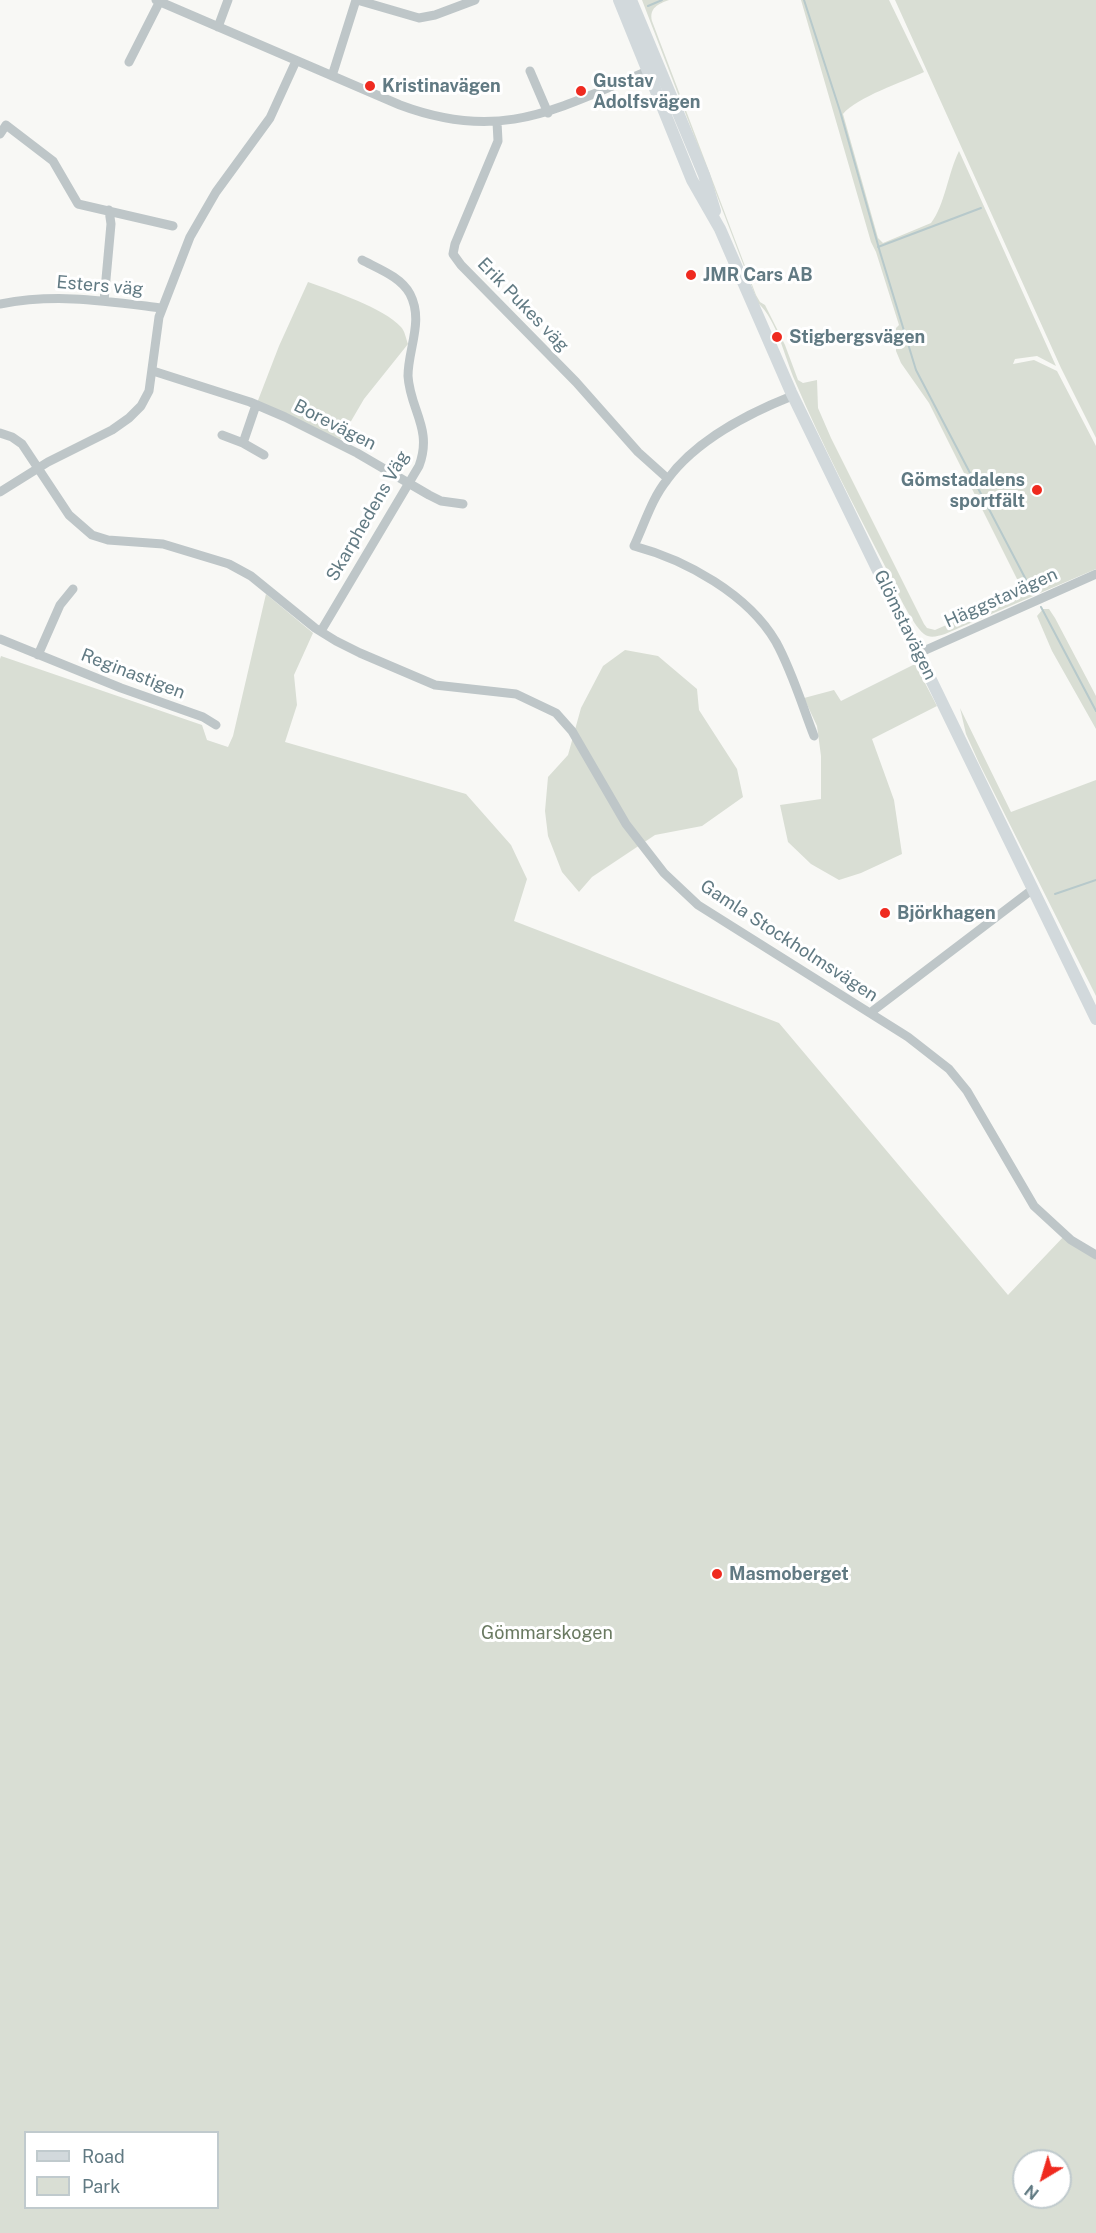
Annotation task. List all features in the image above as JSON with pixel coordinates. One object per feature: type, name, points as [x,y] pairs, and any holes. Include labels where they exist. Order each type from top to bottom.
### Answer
[{"type":"main road","name":"Glömstavägen","points":[[619,0],[652,69]]},
{"type":"main road","name":"Glömstavägen","points":[[632,0],[652,69],[692,180],[720,229],[792,396],[1096,1019]]},
{"type":"street","points":[[218,27],[228,0]]},
{"type":"street","points":[[332,76],[356,0],[419,18],[435,15],[475,0]]},
{"type":"street","points":[[129,62],[158,1],[429,115],[458,120],[496,122],[548,113],[652,69]]},
{"type":"street","points":[[0,492],[38,468],[112,430],[134,415],[149,391],[155,339],[162,308],[198,219],[270,118],[296,61]]},
{"type":"street","points":[[530,71],[548,113]]},
{"type":"street","name":"Erik Pukes väg","points":[[496,122],[498,141],[455,244],[453,254],[461,265],[576,382],[638,452],[667,478]]},
{"type":"street","points":[[0,134],[6,125],[53,161],[78,204],[172,226]]},
{"type":"street","points":[[104,301],[111,224],[109,210]]},
{"type":"street","name":"Skarphedens Väg","points":[[321,631],[419,466],[424,447],[420,417],[409,380],[415,338],[415,310],[410,294],[399,280],[362,260]]},
{"type":"street","name":"Esters väg","points":[[0,304],[48,298],[104,301],[162,308]]},
{"type":"street","name":"Borevägen","points":[[153,371],[256,405],[337,442],[441,501],[463,504]]},
{"type":"street","points":[[792,396],[730,424],[667,478],[634,546],[691,567],[749,608],[779,649],[814,736]]},
{"type":"street","points":[[243,443],[256,405]]},
{"type":"street","name":"Gamla Stockholmsvägen","points":[[0,433],[17,440],[69,515],[92,535],[108,540],[163,544],[237,567],[321,631],[360,653],[435,685],[516,694],[556,713],[572,731],[637,839],[679,888],[706,910],[917,1044],[957,1076],[1034,1206],[1071,1240],[1096,1255]]},
{"type":"street","points":[[222,435],[243,443],[264,455]]},
{"type":"street","name":"Häggstavägen","points":[[919,653],[1096,574]]},
{"type":"street","points":[[38,655],[55,616],[73,589]]},
{"type":"street","name":"Reginastigen","points":[[0,639],[203,717],[216,725]]},
{"type":"street","points":[[870,1013],[1034,889]]},
{"type":"green space","points":[[642,0],[669,0],[653,10],[652,21],[756,295],[765,305],[785,345],[798,380],[803,383],[817,380],[818,408],[831,438],[924,624],[927,628],[935,630],[1023,591],[929,403],[901,363],[896,351],[896,328],[899,325],[871,242],[801,0],[889,0],[924,72],[869,96],[843,114],[878,238],[883,243],[931,223],[940,207],[959,151],[1056,366],[1037,356],[1015,359],[1013,364],[1034,360],[1057,371],[1096,446],[1096,569],[945,634],[934,637],[924,634],[919,629],[903,604],[851,500],[805,405],[775,329],[765,310],[758,303]]},
{"type":"green space","points":[[895,0],[1096,0],[1096,438],[1061,368]]},
{"type":"green space","points":[[308,282],[383,313],[401,327],[408,344],[364,399],[340,440],[257,403],[279,346]]},
{"type":"green space","name":"Gömmarskogen","points":[[266,594],[313,633],[294,675],[297,705],[285,742],[466,794],[511,845],[527,879],[514,921],[779,1023],[1008,1295],[1067,1233],[1096,1251],[1096,2233],[0,2233],[1,656],[202,725],[207,740],[228,747],[233,736]]},
{"type":"green space","points":[[1043,609],[1049,609],[1055,618],[1096,696],[1096,729],[1052,651],[1037,616]]},
{"type":"green space","points":[[625,650],[658,656],[697,689],[699,710],[737,769],[743,797],[702,826],[655,835],[592,877],[579,892],[562,872],[548,836],[545,811],[548,777],[568,755],[581,708],[603,666]]},
{"type":"green space","points":[[915,664],[937,706],[872,739],[894,800],[902,854],[861,873],[839,880],[811,864],[788,842],[780,805],[821,799],[821,756],[817,726],[804,698],[834,690],[841,701]]},
{"type":"green space","points":[[960,708],[1011,812],[1096,780],[1096,996],[979,763],[966,734]]},
{"type":"waterway","points":[[648,6],[662,0]]},
{"type":"waterway","points":[[804,0],[840,111],[916,370],[1033,593]]},
{"type":"waterway","points":[[878,247],[981,208]]},
{"type":"waterway","points":[[1041,607],[1096,711]]},
{"type":"waterway","points":[[1055,894],[1096,880]]},
{"type":"place","name":"Kristinavägen","points":[[370,86]]},
{"type":"place","name":"Gustav Adolfsvägen","points":[[581,91]]},
{"type":"place","name":"JMR Cars AB","points":[[691,275]]},
{"type":"place","name":"Stigbergsvägen","points":[[777,337]]},
{"type":"place","name":"Gömstadalens sportfält","points":[[1037,490]]},
{"type":"place","name":"Björkhagen","points":[[885,913]]},
{"type":"place","name":"Masmoberget","points":[[717,1574]]}]
